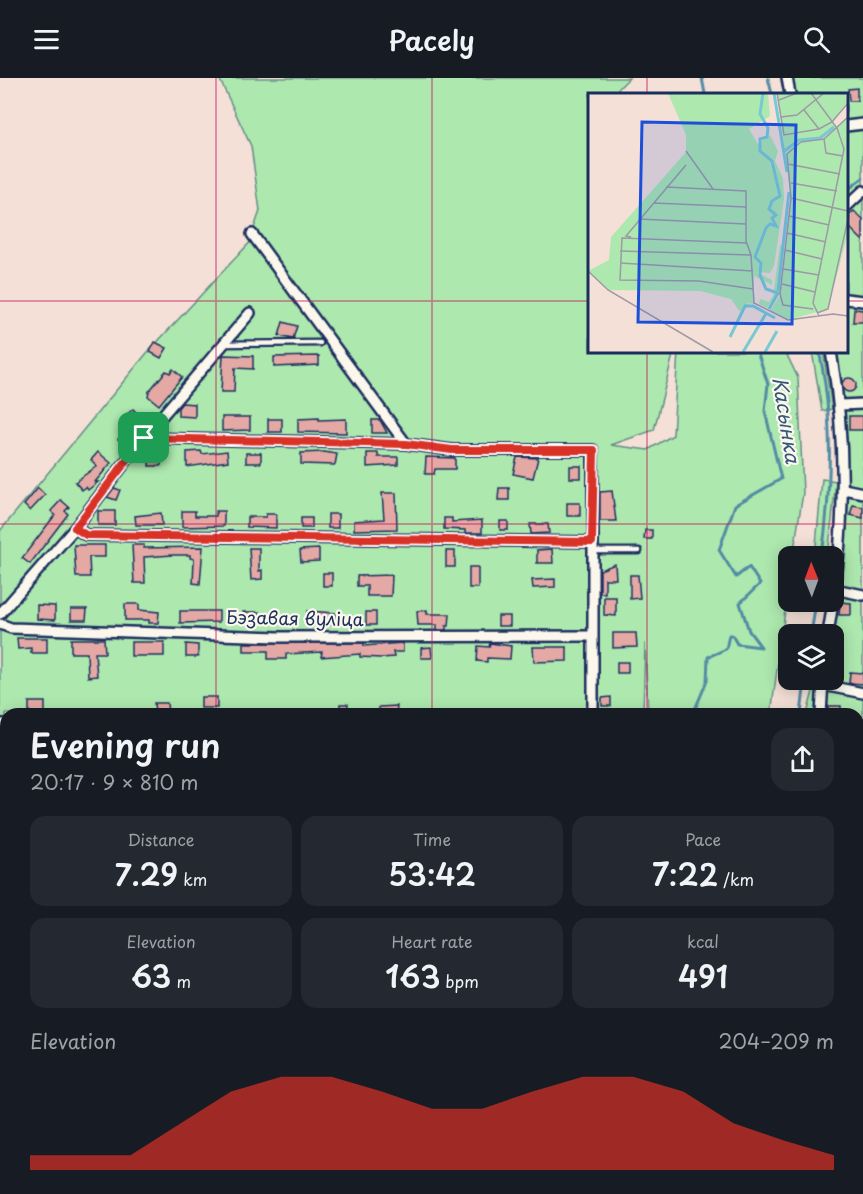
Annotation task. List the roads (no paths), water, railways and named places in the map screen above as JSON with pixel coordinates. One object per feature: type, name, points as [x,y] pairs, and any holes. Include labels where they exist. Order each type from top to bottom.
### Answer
[{"type":"street","points":[[787,78],[790,93]]},
{"type":"street","points":[[848,126],[863,124]]},
{"type":"street","points":[[848,205],[863,191]]},
{"type":"street","points":[[252,234],[406,444]]},
{"type":"street","points":[[848,299],[863,301]]},
{"type":"street","points":[[0,614],[75,528],[144,438],[250,314]]},
{"type":"street","points":[[831,352],[840,405],[844,489],[839,546]]},
{"type":"street","points":[[840,405],[863,404]]},
{"type":"street","points":[[144,438],[406,444],[452,450],[594,450],[593,708]]},
{"type":"street","points":[[844,489],[863,493]]},
{"type":"street","points":[[75,528],[86,535],[592,547]]},
{"type":"street","points":[[844,591],[863,595]]},
{"type":"street","name":"Бэзавая вуліца","points":[[0,624],[10,628],[279,637],[592,636]]},
{"type":"street","points":[[844,688],[863,693]]},
{"type":"street","points":[[821,708],[822,690]]},
{"type":"lane","points":[[224,344],[320,343]]},
{"type":"lane","points":[[592,547],[639,551]]},
{"type":"waterway","name":"Касынка","points":[[702,78],[705,93]]},
{"type":"waterway","points":[[768,78],[772,93]]},
{"type":"waterway","points":[[848,189],[863,178]]},
{"type":"waterway","name":"Касынка","points":[[696,708],[707,681],[708,657],[726,649],[729,635],[732,635],[737,644],[761,647],[749,631],[740,603],[760,584],[749,567],[736,577],[719,550],[735,505],[781,479],[765,411],[768,384],[757,352]]},
{"type":"waterway","points":[[819,352],[827,401],[830,453],[823,546]]},
{"type":"waterway","points":[[813,624],[814,612]]},
{"type":"waterway","points":[[802,708],[804,690]]}]
